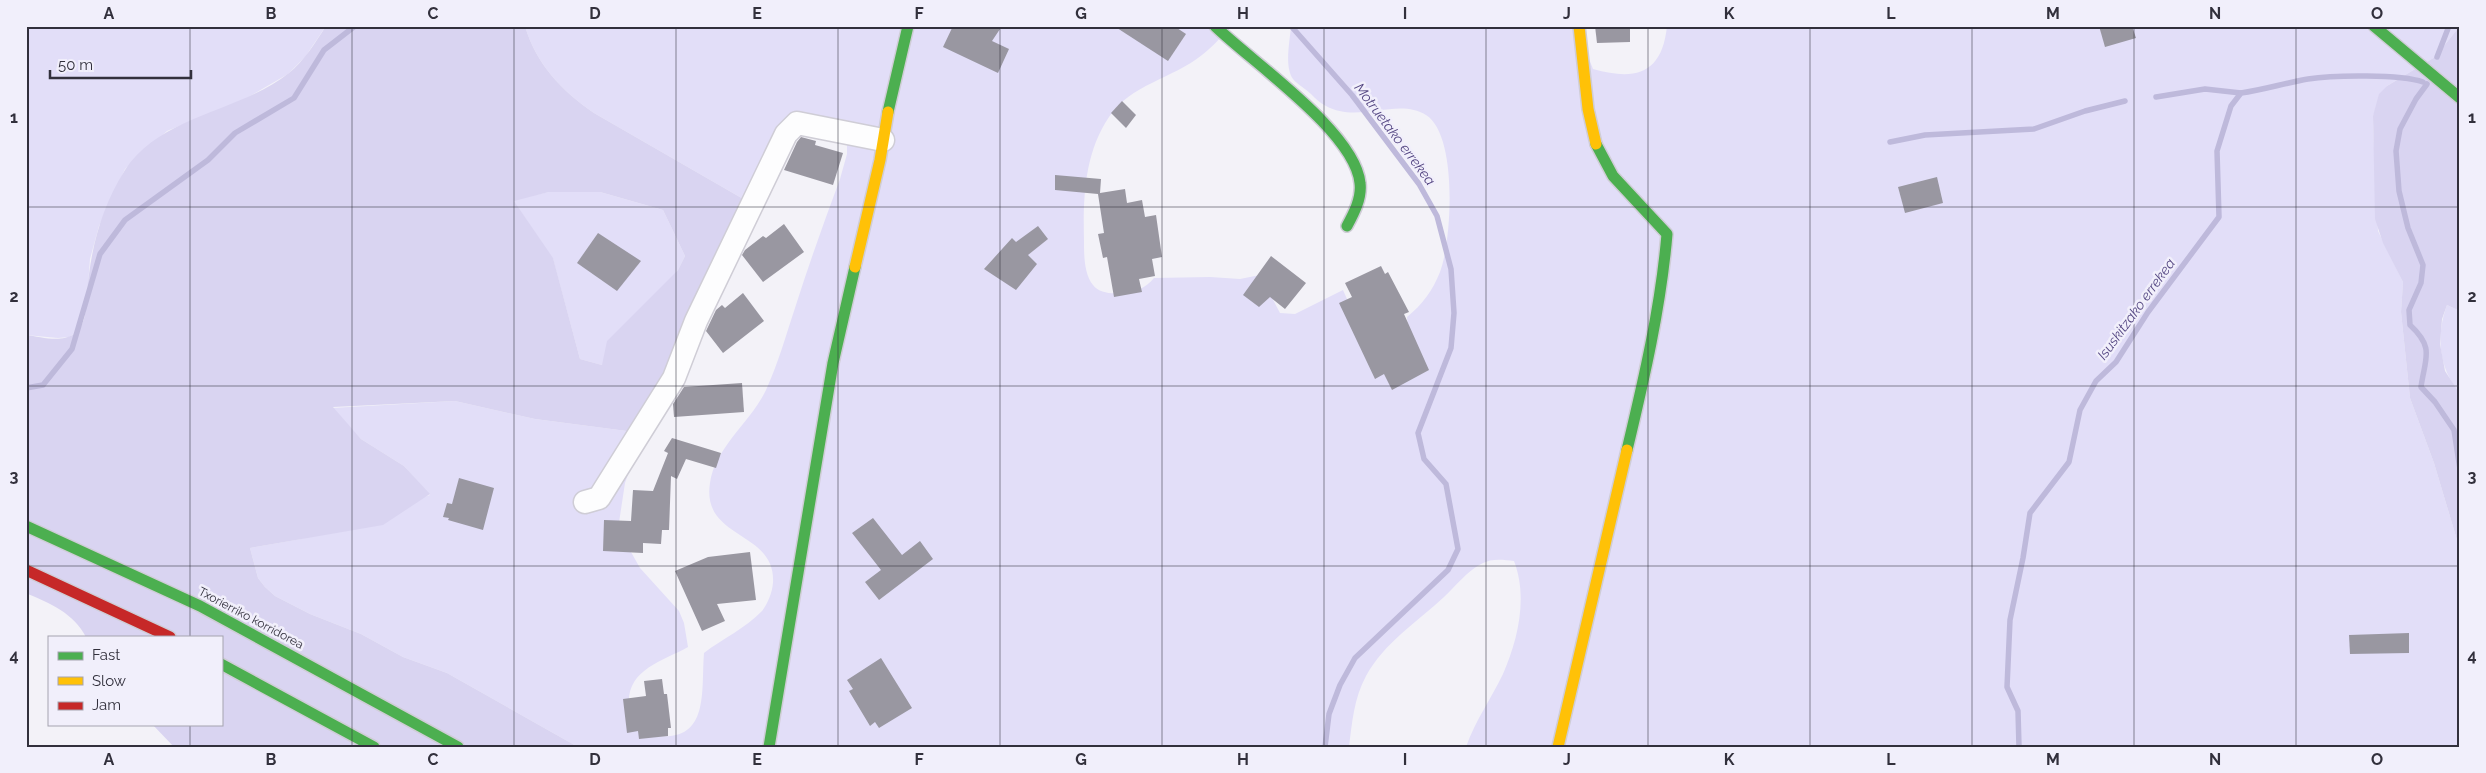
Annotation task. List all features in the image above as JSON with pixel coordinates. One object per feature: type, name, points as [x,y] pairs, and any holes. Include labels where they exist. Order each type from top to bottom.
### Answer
[{"type":"main road","points":[[769,747],[833,363],[883,140],[889,102],[908,26]]},
{"type":"main road","points":[[1215,26],[1249,58],[1301,99],[1348,152],[1360,180],[1358,206],[1347,226]]},
{"type":"main road","points":[[1558,747],[1642,386],[1665,260],[1666,234],[1620,182],[1600,155],[1590,112],[1579,26]]},
{"type":"main road","points":[[2374,26],[2460,98]]},
{"type":"main road","name":"Txorierriko korridorea","points":[[26,526],[200,606],[458,747]]},
{"type":"main road","points":[[26,570],[168,636]]},
{"type":"main road","points":[[222,665],[374,747]]},
{"type":"street","points":[[585,502],[599,498],[674,378],[696,321],[786,134],[797,123],[883,140]]},
{"type":"shaded area","points":[[26,26],[326,26],[305,57],[288,74],[245,99],[167,131],[125,169],[99,226],[90,259],[86,309],[82,324],[77,332],[69,337],[58,338],[26,335]]},
{"type":"shaded area","points":[[326,26],[525,26],[536,53],[543,64],[561,86],[582,105],[752,204],[642,433],[535,419],[455,401],[333,407],[361,439],[404,466],[430,494],[383,525],[250,548],[258,578],[275,596],[310,614],[361,634],[403,657],[447,673],[578,747],[174,747],[154,726],[222,726],[222,636],[85,636],[75,621],[68,615],[26,593],[26,335],[51,339],[63,338],[69,337],[78,330],[84,320],[91,260],[103,214],[125,170],[140,152],[159,137],[179,126],[269,86],[289,73],[309,51]],"holes":[[[549,192],[600,192],[663,210],[685,256],[678,270],[607,341],[602,365],[580,359],[553,258],[514,201]]]},
{"type":"shaded area","points":[[525,26],[1232,26],[1206,52],[1129,97],[1118,106],[1101,131],[1090,161],[1085,193],[1084,258],[1090,281],[1098,290],[1117,293],[1131,292],[1139,289],[1147,285],[1154,278],[1210,277],[1240,279],[1260,275],[1280,313],[1295,314],[1343,290],[1358,324],[1409,340],[1407,317],[1418,307],[1430,291],[1440,272],[1444,257],[1450,189],[1448,165],[1443,143],[1436,126],[1426,115],[1415,110],[1338,111],[1320,102],[1295,81],[1290,74],[1288,53],[1291,26],[1576,26],[1593,69],[1622,74],[1644,70],[1653,64],[1664,42],[1667,26],[2460,26],[2435,57],[2387,86],[2373,116],[2373,127],[2378,231],[2403,282],[2401,312],[2410,398],[2434,463],[2460,550],[2460,747],[1466,747],[1503,674],[1517,633],[1521,604],[1518,575],[1514,561],[1498,560],[1485,562],[1461,579],[1444,597],[1382,653],[1362,684],[1354,711],[1349,747],[578,747],[447,673],[403,657],[361,634],[310,614],[275,596],[258,578],[250,548],[301,539],[430,495],[404,466],[361,439],[332,408],[455,401],[535,419],[642,433],[625,483],[618,529],[640,568],[679,611],[684,623],[688,647],[639,675],[633,684],[629,706],[658,736],[675,735],[687,730],[695,722],[702,697],[704,653],[756,617],[764,608],[772,590],[771,566],[763,553],[727,526],[716,515],[710,501],[710,483],[713,470],[726,446],[752,413],[766,390],[782,349],[811,259],[840,179],[847,154],[847,142],[801,128],[752,204],[582,105],[561,86],[543,64],[536,53]]},
{"type":"shaded area","points":[[2460,26],[2460,311],[2447,305],[2442,319],[2440,344],[2445,371],[2460,394],[2460,550],[2434,463],[2410,398],[2401,312],[2403,282],[2383,243],[2375,219],[2373,116],[2379,94],[2387,86],[2435,57]]},
{"type":"shaded area","points":[[549,192],[600,192],[663,210],[685,256],[678,270],[602,365],[580,359],[553,259],[513,200]]},
{"type":"shaded area","points":[[2447,305],[2460,311],[2460,393],[2447,373],[2441,351],[2441,328]]},
{"type":"building","points":[[953,26],[1002,26],[992,41],[1009,49],[998,73],[943,47]]},
{"type":"building","points":[[1114,26],[1174,26],[1186,34],[1168,61]]},
{"type":"building","points":[[1595,26],[1630,26],[1630,42],[1597,43]]},
{"type":"building","points":[[2099,26],[2132,26],[2136,38],[2105,47]]},
{"type":"building","points":[[1122,101],[1136,115],[1126,128],[1111,113]]},
{"type":"building","points":[[801,137],[816,141],[815,145],[843,153],[833,185],[784,170]]},
{"type":"building","points":[[1055,175],[1101,179],[1100,193],[1125,189],[1127,203],[1142,200],[1145,217],[1156,215],[1162,257],[1152,259],[1155,276],[1139,279],[1142,292],[1114,297],[1107,257],[1103,258],[1098,234],[1104,233],[1098,194],[1055,190]]},
{"type":"building","points":[[1937,177],[1943,203],[1905,213],[1898,187]]},
{"type":"building","points":[[784,224],[804,252],[763,282],[742,255],[745,250],[763,236],[766,238]]},
{"type":"building","points":[[1038,226],[1048,239],[1028,255],[1037,264],[1016,290],[984,269],[1012,238],[1016,242]]},
{"type":"building","points":[[598,233],[641,261],[617,291],[577,263]]},
{"type":"building","points":[[1271,256],[1306,283],[1285,309],[1270,297],[1259,307],[1243,295]]},
{"type":"building","points":[[1381,266],[1385,274],[1388,272],[1409,312],[1404,314],[1429,370],[1392,390],[1384,374],[1375,379],[1339,303],[1352,297],[1345,283]]},
{"type":"building","points":[[743,293],[764,321],[723,353],[706,331],[716,310],[722,305],[725,308]]},
{"type":"building","points":[[742,383],[744,412],[674,417],[673,404],[684,387]]},
{"type":"building","points":[[672,438],[721,453],[716,468],[686,459],[677,479],[671,476],[669,530],[662,530],[661,544],[643,543],[643,553],[603,551],[604,520],[631,521],[633,490],[653,491],[668,453],[664,451]]},
{"type":"building","points":[[459,478],[494,488],[483,530],[443,517],[447,503],[452,504]]},
{"type":"building","points":[[873,518],[902,555],[920,541],[933,559],[879,600],[865,582],[881,570],[852,533]]},
{"type":"building","points":[[750,552],[756,600],[717,604],[725,621],[702,631],[675,571],[708,557]]},
{"type":"building","points":[[2409,633],[2409,653],[2350,654],[2349,635]]},
{"type":"building","points":[[881,658],[912,708],[879,728],[875,722],[870,726],[849,691],[853,689],[847,680]]},
{"type":"building","points":[[662,679],[664,694],[667,694],[671,728],[668,728],[668,736],[639,739],[638,731],[627,733],[623,699],[646,696],[644,681]]},
{"type":"waterway","points":[[26,388],[43,385],[72,349],[100,254],[125,220],[208,160],[235,133],[294,98],[324,50],[355,26]]},
{"type":"waterway","name":"Motruetako errekea","points":[[1291,26],[1352,95],[1419,184],[1437,216],[1451,269],[1454,313],[1451,348],[1418,433],[1424,459],[1446,484],[1458,549],[1448,570],[1355,658],[1340,685],[1329,714],[1325,747]]},
{"type":"waterway","name":"Isuskitzako errekea","points":[[2437,57],[2449,26]]},
{"type":"waterway","name":"Isuskitzako errekea","points":[[2019,747],[2018,711],[2007,687],[2010,620],[2030,513],[2069,462],[2080,410],[2096,381],[2116,362],[2148,312],[2219,217],[2217,151],[2231,106],[2241,93],[2308,79],[2367,76],[2413,79],[2423,82]]},
{"type":"waterway","points":[[2427,84],[2416,99],[2400,129],[2396,151],[2399,191],[2408,228],[2423,265],[2421,283],[2409,310],[2410,325],[2418,333],[2426,347],[2426,361],[2421,387],[2435,402],[2454,430],[2460,469]]},
{"type":"waterway","points":[[2156,97],[2205,89],[2241,93]]},
{"type":"waterway","points":[[1890,142],[1925,135],[2034,129],[2085,111],[2125,101]]},
{"type":"traffic: fast","points":[[888,112],[908,26]]},
{"type":"traffic: fast","points":[[1215,26],[1322,120],[1354,163],[1360,183],[1359,200],[1347,226]]},
{"type":"traffic: fast","points":[[2374,26],[2460,98]]},
{"type":"traffic: fast","points":[[1596,144],[1613,176],[1667,234],[1661,288],[1646,369],[1627,450]]},
{"type":"traffic: fast","points":[[769,747],[833,363],[855,267]]},
{"type":"traffic: fast","points":[[26,526],[200,606],[458,747]]},
{"type":"traffic: fast","points":[[222,665],[374,747]]},
{"type":"traffic: slow","points":[[1579,26],[1588,109],[1596,144]]},
{"type":"traffic: slow","points":[[855,267],[880,160],[888,112]]},
{"type":"traffic: slow","points":[[1558,747],[1627,450]]},
{"type":"traffic: jam","points":[[26,570],[168,636]]}]
